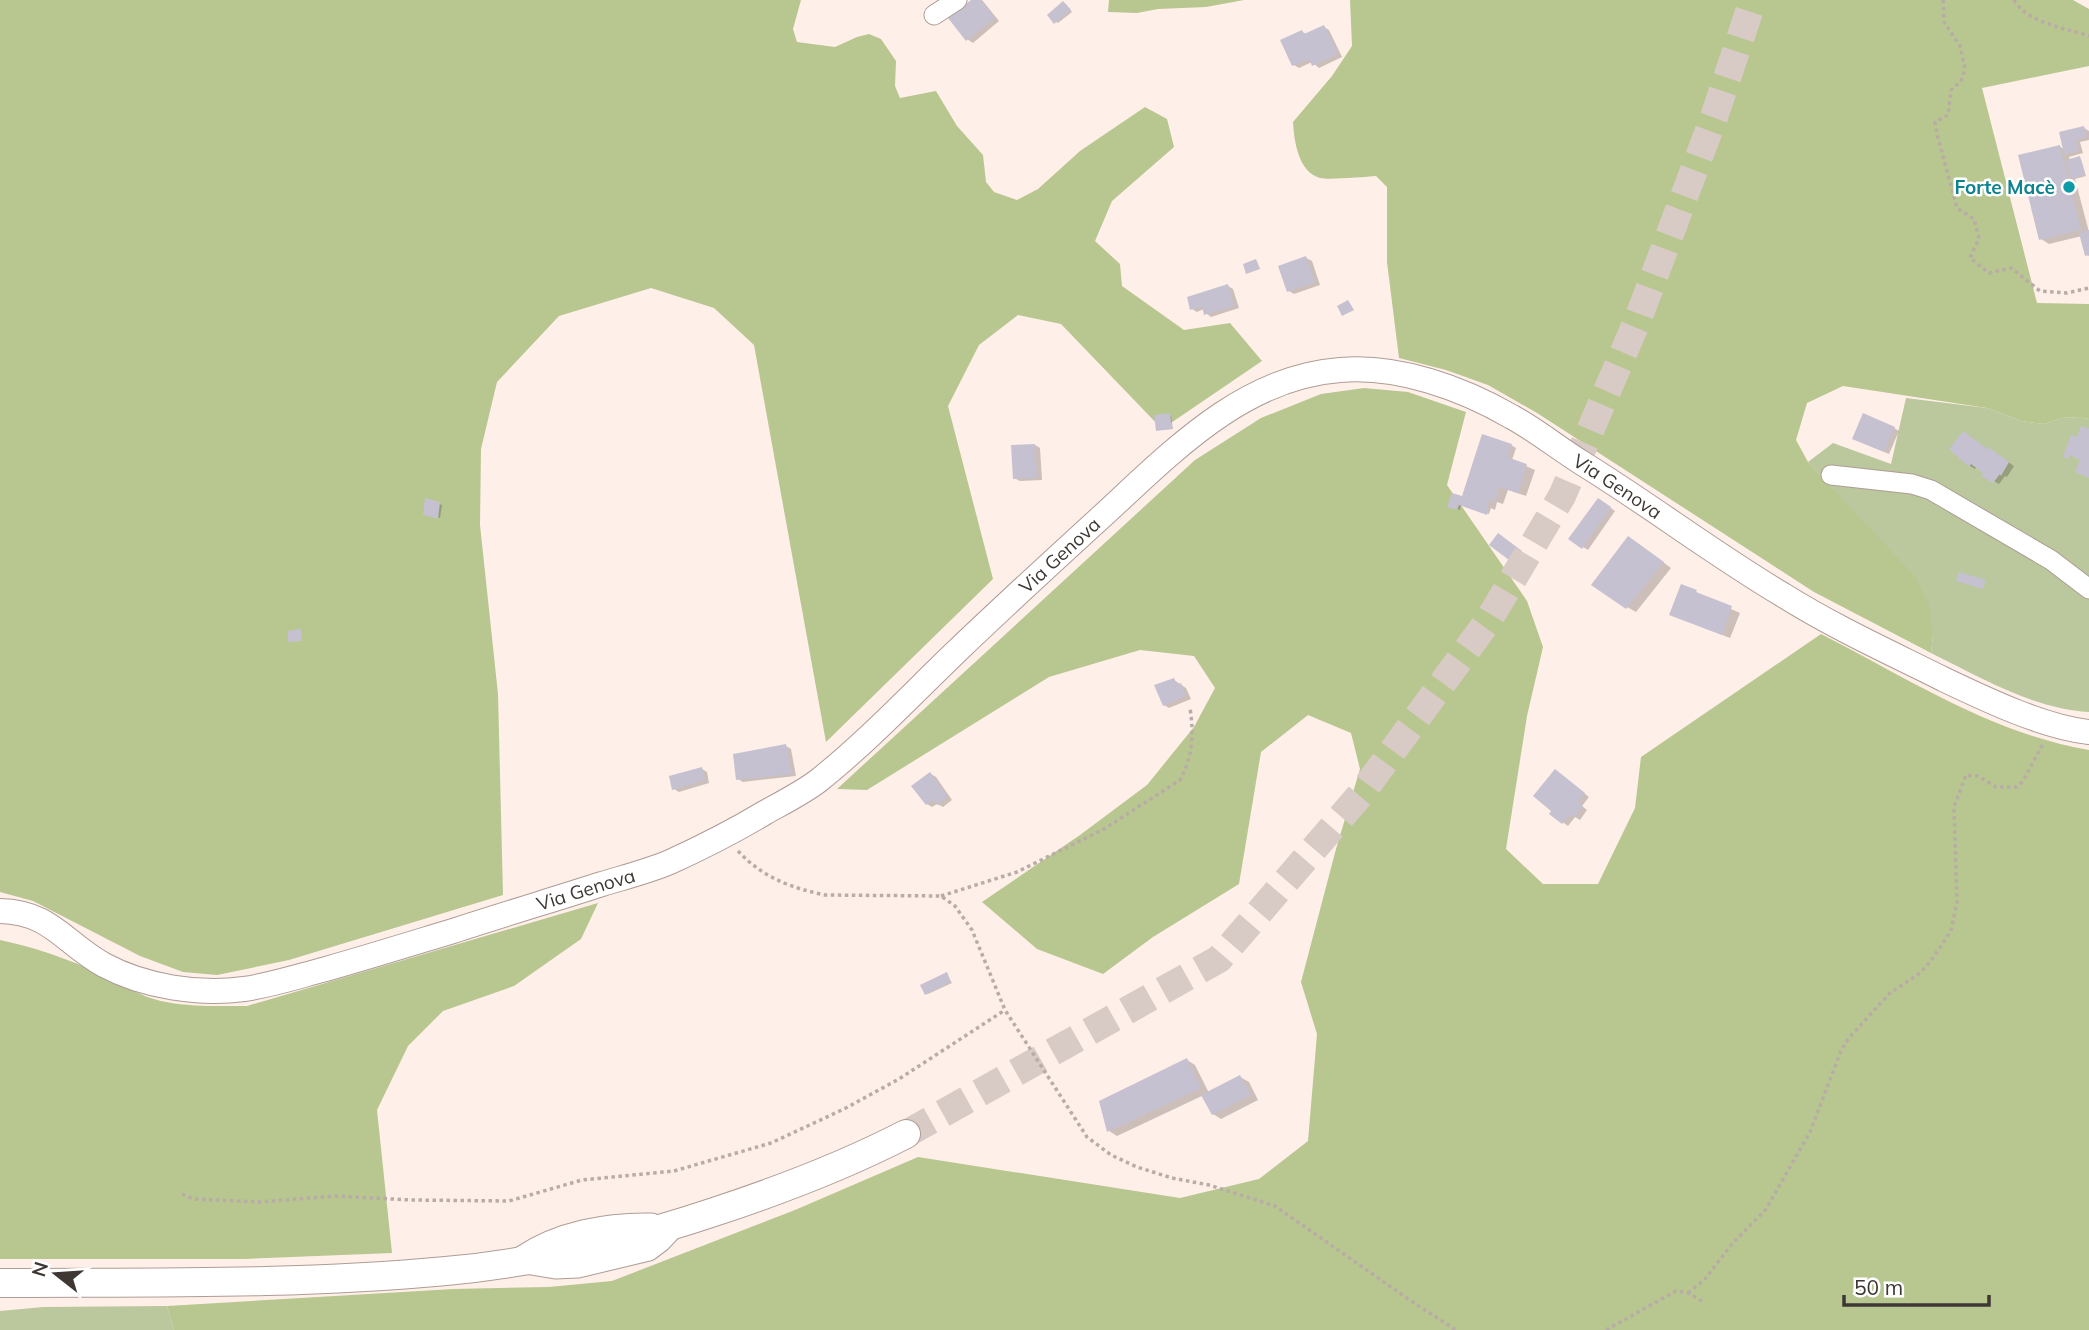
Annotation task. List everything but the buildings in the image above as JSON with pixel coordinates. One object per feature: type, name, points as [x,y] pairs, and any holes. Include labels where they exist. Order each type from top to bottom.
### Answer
[{"type":"highway","points":[[0,1283],[270,1282],[447,1271],[513,1262],[608,1243],[678,1224],[801,1182],[861,1157],[906,1134]]},
{"type":"main road","name":"Via Genova","points":[[11,912],[39,918],[102,964],[125,974],[174,987],[209,992],[245,989],[348,963],[666,864],[724,836],[813,785],[874,732],[962,646],[1173,451],[1210,421],[1254,395],[1297,377],[1339,370],[1382,371],[1448,387],[1475,398],[1514,418],[1741,568],[1816,614],[1958,686],[2054,725],[2089,732]]},
{"type":"street","points":[[934,15],[957,0]]},
{"type":"street","points":[[1831,475],[1912,484],[1931,490],[2051,560],[2089,589]]},
{"type":"path","points":[[1943,0],[1944,22],[1960,46],[1965,69],[1961,81],[1951,90],[1948,115],[1935,122],[1957,208],[1974,219],[1979,238],[1970,258],[1989,273],[2011,268],[2040,291],[2067,293],[2089,288]]},
{"type":"path","points":[[2014,0],[2020,9],[2042,21],[2089,36]]},
{"type":"path","points":[[724,836],[751,864],[780,882],[808,892],[825,895],[941,896],[1017,872],[1104,829],[1180,780],[1188,766],[1194,731],[1190,709]]},
{"type":"path","points":[[1688,1293],[1705,1279],[1732,1244],[1766,1209],[1810,1132],[1848,1039],[1890,993],[1920,973],[1951,931],[1957,902],[1954,807],[1965,777],[1971,774],[1996,787],[2017,787],[2054,725]]},
{"type":"path","points":[[941,896],[955,906],[972,930],[1005,1010],[1087,1137],[1111,1155],[1137,1167],[1172,1178],[1209,1185],[1275,1206],[1457,1330]]},
{"type":"path","points":[[181,1194],[193,1199],[260,1202],[335,1196],[509,1201],[582,1180],[674,1171],[771,1143],[844,1109],[899,1079],[1005,1010]]},
{"type":"path","points":[[1606,1330],[1676,1291],[1688,1293],[1704,1302]]},
{"type":"green space","points":[[0,0],[801,0],[793,29],[797,42],[835,47],[869,34],[881,39],[896,61],[895,86],[900,98],[936,91],[957,126],[983,155],[986,182],[994,192],[1017,200],[1038,189],[1080,151],[1145,107],[1167,119],[1174,147],[1112,201],[1095,241],[1120,264],[1122,286],[1184,330],[1230,323],[1262,361],[1162,429],[1061,324],[1018,315],[979,345],[948,406],[993,579],[826,742],[754,345],[714,308],[651,288],[559,316],[497,382],[481,449],[480,525],[498,694],[503,895],[289,960],[217,975],[183,972],[140,956],[33,901],[0,892]]},
{"type":"green space","points":[[1109,0],[1244,0],[1206,7],[1158,9],[1137,13],[1108,12]]},
{"type":"green space","points":[[1350,0],[2073,0],[2089,9],[2089,66],[1982,88],[2037,303],[2089,304],[2089,419],[2061,418],[2045,424],[2021,421],[1987,408],[1843,386],[1807,403],[1796,440],[1808,462],[1916,578],[1929,605],[1933,636],[1931,653],[1814,592],[1537,413],[1488,385],[1446,370],[1399,358],[1387,262],[1387,187],[1376,176],[1331,179],[1313,175],[1302,162],[1295,138],[1293,122],[1332,76],[1352,46]]},
{"type":"green space","points":[[1364,388],[1408,392],[1466,412],[1447,485],[1527,601],[1543,647],[1527,716],[1506,849],[1543,884],[1598,884],[1635,808],[1641,757],[1821,634],[1985,718],[2053,742],[2089,750],[2089,1330],[174,1330],[167,1306],[453,1289],[549,1287],[612,1281],[795,1210],[918,1157],[1180,1198],[1259,1179],[1308,1141],[1317,1034],[1301,982],[1360,769],[1351,733],[1308,715],[1261,752],[1239,884],[1153,937],[1103,974],[1037,949],[982,902],[1147,785],[1194,727],[1215,688],[1194,656],[1140,650],[1049,677],[867,790],[837,789],[1195,460],[1261,418],[1321,394]]},
{"type":"green space","points":[[1906,398],[1987,408],[2021,421],[2045,424],[2061,418],[2089,419],[2089,712],[2068,710],[2027,698],[1931,653],[1933,636],[1851,509],[1808,462],[1833,443],[1891,464]]},
{"type":"green space","points":[[598,903],[581,939],[514,986],[443,1011],[408,1046],[377,1110],[392,1253],[244,1259],[0,1259],[0,940],[66,959],[156,1000],[176,1004],[247,1006]]},
{"type":"green space","points":[[167,1306],[174,1330],[0,1330],[0,1311],[43,1307]]},
{"type":"tunnel","points":[[906,1134],[1219,959],[1361,794],[1488,621],[1562,496],[1638,319],[1714,117],[1753,0]]},
{"type":"place","name":"Forte Macè","points":[[2069,187]]}]
